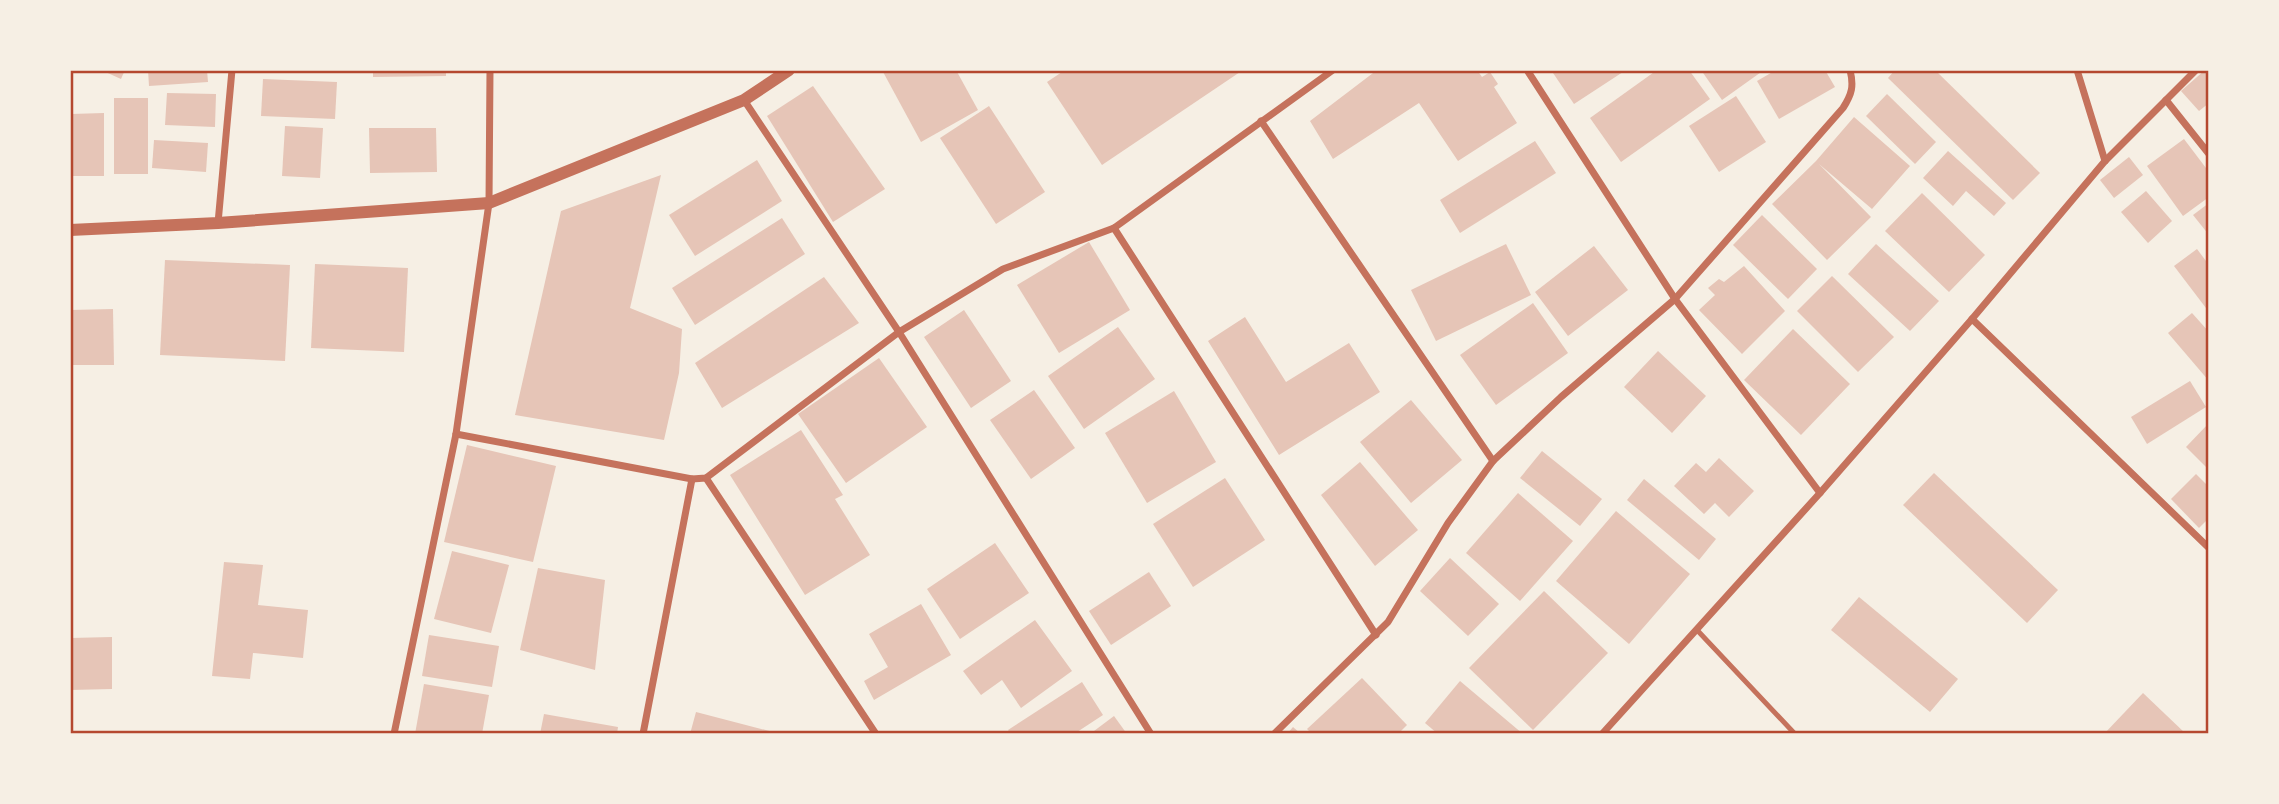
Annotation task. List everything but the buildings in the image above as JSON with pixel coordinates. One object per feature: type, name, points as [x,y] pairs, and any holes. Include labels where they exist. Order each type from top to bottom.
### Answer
[{"type":"street","points":[[218,223],[232,70]]},
{"type":"street","points":[[394,734],[456,435],[489,203],[490,70]]},
{"type":"street","points":[[70,230],[218,223],[489,203],[744,100],[789,70]]},
{"type":"street","points":[[456,435],[692,479],[706,478],[899,332],[1003,269],[1114,228],[1333,70]]},
{"type":"street","points":[[1527,70],[1675,299],[1820,493]]},
{"type":"street","points":[[1274,734],[1388,622],[1448,523],[1493,461],[1561,397],[1675,299],[1843,108],[1854,83],[1850,70]]},
{"type":"street","points":[[2077,70],[2105,161]]},
{"type":"street","points":[[1602,734],[1820,493],[2105,161],[2196,70]]},
{"type":"street","points":[[744,100],[899,332],[1151,734]]},
{"type":"street","points":[[2166,100],[2209,153]]},
{"type":"street","points":[[1261,121],[1493,461]]},
{"type":"street","points":[[1114,228],[1376,635]]},
{"type":"street","points":[[1972,319],[2209,548]]},
{"type":"street","points":[[706,478],[876,734]]},
{"type":"street","points":[[643,734],[692,479]]},
{"type":"lane","points":[[1697,630],[1795,734]]}]
